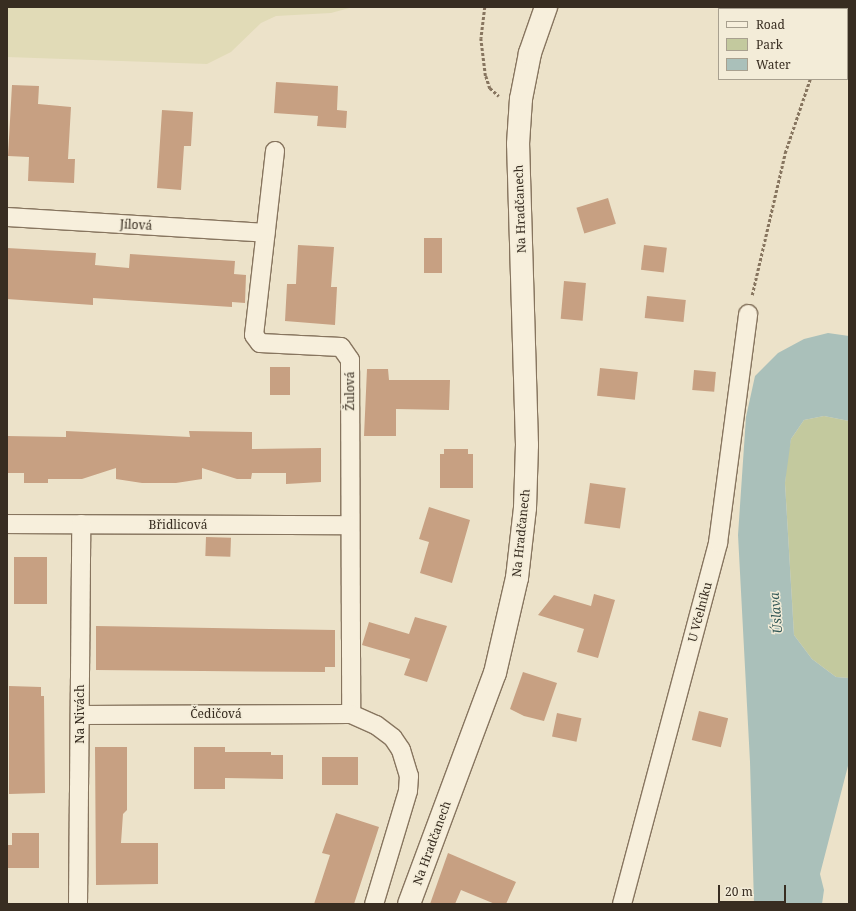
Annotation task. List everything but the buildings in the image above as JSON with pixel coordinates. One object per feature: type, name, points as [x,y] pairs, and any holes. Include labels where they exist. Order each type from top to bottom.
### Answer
[{"type":"street","name":"Na Hradčanech","points":[[409,904],[495,673],[517,578],[525,508],[527,445],[518,144],[521,99],[530,53],[546,7]]},
{"type":"street","name":"Žulová","points":[[275,151],[254,335],[260,343],[342,347],[350,360],[349,525],[351,714]]},
{"type":"street","name":"Jílová","points":[[7,217],[266,233]]},
{"type":"street","name":"U Včelníku","points":[[622,904],[718,544],[748,314]]},
{"type":"street","name":"Břidlicová","points":[[7,524],[349,525]]},
{"type":"street","name":"Na Nivách","points":[[78,904],[81,524]]},
{"type":"street","name":"Čedičová","points":[[80,715],[351,714]]},
{"type":"street","points":[[351,714],[376,725],[392,738],[401,750],[409,776],[408,791],[374,904]]},
{"type":"path","points":[[485,7],[481,38],[486,76],[490,88],[499,96],[521,99]]},
{"type":"path","points":[[748,314],[784,153],[810,80]]},
{"type":"shaded area","points":[[7,7],[353,7],[331,13],[276,16],[261,23],[231,52],[207,64],[7,57]]},
{"type":"green space","points":[[824,416],[849,421],[849,678],[836,677],[812,659],[794,635],[785,483],[787,458],[791,439],[804,420]]},
{"type":"water","name":"Úslava","points":[[828,333],[849,336],[849,421],[824,416],[804,420],[791,439],[785,483],[794,635],[812,659],[836,677],[849,678],[849,762],[820,874],[824,890],[822,904],[754,904],[750,762],[738,535],[746,417],[755,376],[778,353],[804,339]]}]
